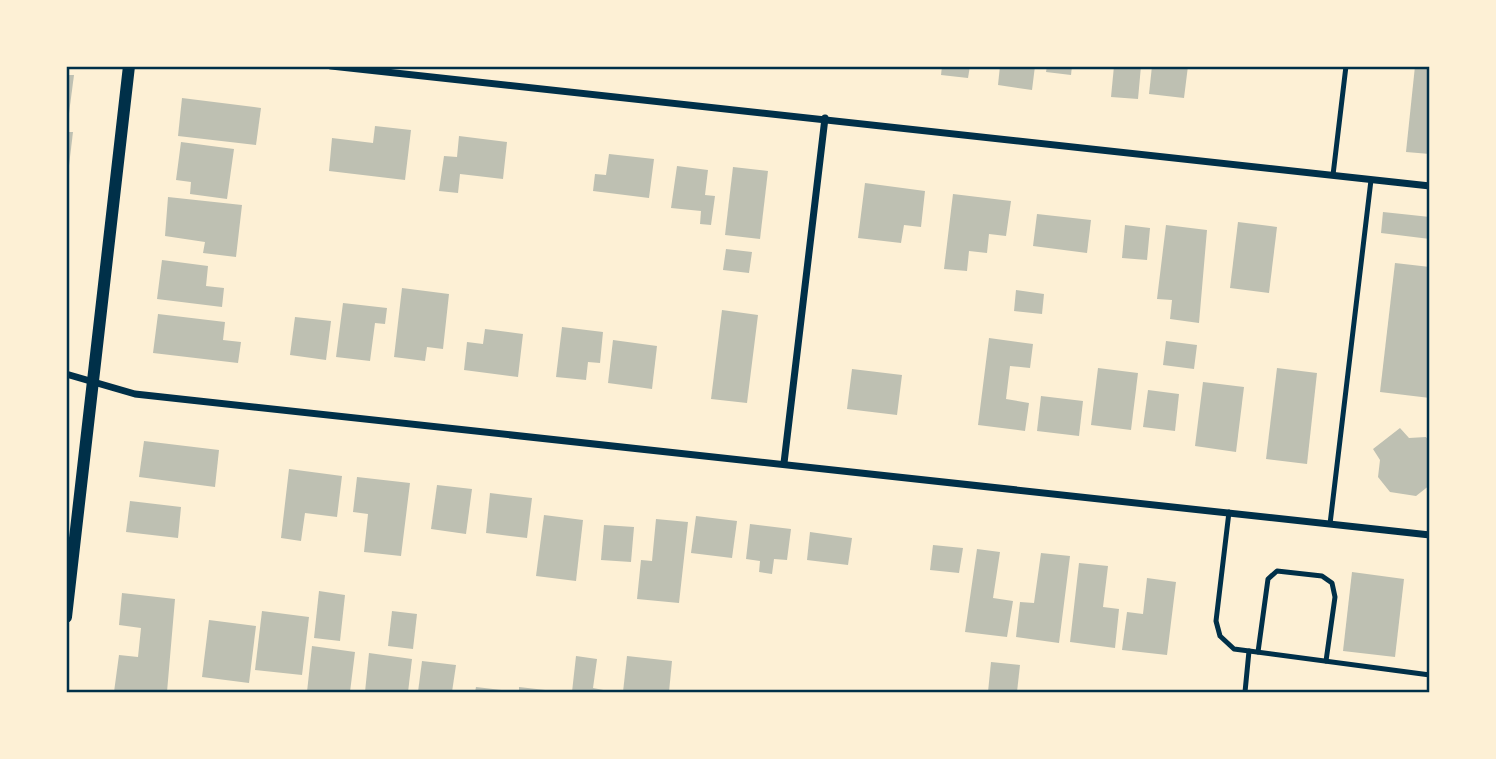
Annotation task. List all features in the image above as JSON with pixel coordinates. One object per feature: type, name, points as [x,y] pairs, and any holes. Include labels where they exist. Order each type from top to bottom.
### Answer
[{"type":"street","points":[[66,617],[129,66]]},
{"type":"street","points":[[331,66],[1430,186]]},
{"type":"street","points":[[784,463],[825,118]]},
{"type":"street","points":[[66,374],[135,394],[1430,535]]},
{"type":"lane","points":[[1333,175],[1346,66]]},
{"type":"lane","points":[[1331,524],[1371,180]]},
{"type":"lane","points":[[1229,512],[1216,621],[1220,636],[1234,649],[1430,675]]},
{"type":"lane","points":[[1258,652],[1268,579],[1277,571],[1322,576],[1332,583],[1335,597],[1326,661]]},
{"type":"lane","points":[[1245,692],[1249,651]]},
{"type":"building","points":[[942,66],[970,66],[968,78],[941,75]]},
{"type":"building","points":[[1000,66],[1035,66],[1032,90],[998,85]]},
{"type":"building","points":[[1047,66],[1072,66],[1071,75],[1046,72]]},
{"type":"building","points":[[1114,66],[1141,66],[1138,99],[1111,97]]},
{"type":"building","points":[[1152,66],[1188,66],[1184,98],[1149,94]]},
{"type":"building","points":[[1415,66],[1430,66],[1430,154],[1406,152]]},
{"type":"building","points":[[66,75],[74,75],[68,121],[66,121]]},
{"type":"building","points":[[182,98],[261,108],[256,145],[178,136]]},
{"type":"building","points":[[375,126],[411,130],[405,180],[329,171],[332,138],[373,143]]},
{"type":"building","points":[[66,132],[73,132],[68,174],[66,174]]},
{"type":"building","points":[[459,136],[507,142],[503,179],[460,174],[458,193],[439,191],[444,156],[457,157]]},
{"type":"building","points":[[181,142],[234,149],[227,199],[190,194],[191,182],[176,180]]},
{"type":"building","points":[[609,154],[654,159],[649,198],[593,191],[595,174],[606,175]]},
{"type":"building","points":[[677,166],[708,170],[705,195],[715,196],[711,225],[700,224],[701,211],[671,208]]},
{"type":"building","points":[[733,167],[768,171],[760,239],[725,235]]},
{"type":"building","points":[[865,183],[925,191],[921,227],[904,225],[901,243],[858,238]]},
{"type":"building","points":[[953,194],[1011,201],[1006,236],[989,234],[987,253],[969,251],[967,271],[944,269]]},
{"type":"building","points":[[168,197],[242,205],[236,257],[203,253],[205,242],[165,236]]},
{"type":"building","points":[[1383,212],[1430,217],[1430,239],[1381,233]]},
{"type":"building","points":[[1037,214],[1091,220],[1087,253],[1033,246]]},
{"type":"building","points":[[1238,222],[1277,227],[1269,293],[1230,288]]},
{"type":"building","points":[[1125,225],[1150,228],[1147,260],[1122,258]]},
{"type":"building","points":[[1166,225],[1207,230],[1199,323],[1170,319],[1172,300],[1157,299]]},
{"type":"building","points":[[726,249],[752,252],[749,273],[723,270]]},
{"type":"building","points":[[162,260],[208,266],[206,286],[224,288],[222,307],[157,299]]},
{"type":"building","points":[[1395,263],[1430,267],[1430,398],[1380,392]]},
{"type":"building","points":[[402,288],[449,294],[443,349],[427,347],[425,361],[394,357]]},
{"type":"building","points":[[1016,290],[1044,294],[1042,314],[1014,311]]},
{"type":"building","points":[[343,303],[387,308],[385,324],[375,323],[370,361],[336,357]]},
{"type":"building","points":[[722,310],[758,315],[747,403],[711,399]]},
{"type":"building","points":[[158,314],[225,322],[223,340],[241,342],[238,363],[153,353]]},
{"type":"building","points":[[295,317],[331,321],[326,360],[290,355]]},
{"type":"building","points":[[562,327],[603,332],[600,363],[588,362],[586,380],[556,377]]},
{"type":"building","points":[[485,329],[523,334],[518,377],[464,370],[467,342],[483,344]]},
{"type":"building","points":[[989,338],[1033,344],[1030,368],[1010,366],[1006,399],[1029,403],[1025,431],[978,425]]},
{"type":"building","points":[[613,340],[657,346],[652,389],[608,383]]},
{"type":"building","points":[[1166,341],[1197,345],[1194,369],[1163,365]]},
{"type":"building","points":[[1098,368],[1138,373],[1131,430],[1091,425]]},
{"type":"building","points":[[1277,368],[1317,373],[1307,464],[1266,459]]},
{"type":"building","points":[[852,369],[902,375],[897,415],[847,409]]},
{"type":"building","points":[[1203,382],[1244,387],[1236,452],[1195,446]]},
{"type":"building","points":[[1148,390],[1179,394],[1175,431],[1143,427]]},
{"type":"building","points":[[1041,396],[1083,401],[1079,436],[1037,431]]},
{"type":"building","points":[[1400,428],[1409,438],[1426,437],[1430,442],[1430,485],[1416,496],[1390,492],[1378,477],[1380,460],[1373,449]]},
{"type":"building","points":[[144,441],[219,450],[215,487],[139,477]]},
{"type":"building","points":[[289,469],[342,476],[337,517],[305,513],[301,541],[281,538]]},
{"type":"building","points":[[357,477],[410,483],[401,556],[364,552],[368,514],[353,512]]},
{"type":"building","points":[[437,485],[472,489],[466,534],[431,529]]},
{"type":"building","points":[[490,493],[532,498],[527,538],[486,533]]},
{"type":"building","points":[[130,501],[181,507],[178,538],[126,532]]},
{"type":"building","points":[[544,515],[583,520],[576,581],[536,576]]},
{"type":"building","points":[[696,516],[737,521],[732,558],[691,553]]},
{"type":"building","points":[[656,519],[688,522],[679,603],[637,599],[641,560],[652,561]]},
{"type":"building","points":[[750,524],[791,529],[787,560],[774,559],[772,574],[759,572],[760,561],[746,559]]},
{"type":"building","points":[[604,525],[634,527],[631,562],[601,560]]},
{"type":"building","points":[[810,532],[852,538],[848,565],[807,560]]},
{"type":"building","points":[[933,545],[963,548],[959,573],[930,570]]},
{"type":"building","points":[[977,549],[1000,552],[993,598],[1013,601],[1007,637],[965,632]]},
{"type":"building","points":[[1041,553],[1070,556],[1059,643],[1016,637],[1020,602],[1034,603]]},
{"type":"building","points":[[1079,563],[1108,566],[1103,607],[1119,609],[1115,648],[1070,642]]},
{"type":"building","points":[[1352,572],[1404,579],[1395,657],[1343,651]]},
{"type":"building","points":[[1147,578],[1176,582],[1167,655],[1122,650],[1127,612],[1143,614]]},
{"type":"building","points":[[319,591],[345,595],[340,641],[314,638]]},
{"type":"building","points":[[122,593],[175,599],[167,692],[114,692],[119,655],[138,657],[141,628],[119,625]]},
{"type":"building","points":[[262,611],[309,617],[302,675],[255,670]]},
{"type":"building","points":[[392,611],[417,614],[413,649],[388,646]]},
{"type":"building","points":[[209,620],[256,626],[249,683],[202,677]]},
{"type":"building","points":[[312,646],[355,652],[350,692],[307,692]]},
{"type":"building","points":[[369,653],[412,659],[408,692],[365,692]]},
{"type":"building","points":[[576,656],[597,659],[593,688],[614,692],[572,692]]},
{"type":"building","points":[[627,656],[672,661],[669,692],[623,692]]},
{"type":"building","points":[[422,661],[456,665],[452,692],[418,692]]},
{"type":"building","points":[[991,662],[1020,665],[1017,692],[988,692]]},
{"type":"building","points":[[476,687],[510,691],[510,692],[475,692]]},
{"type":"building","points":[[519,687],[554,691],[554,692],[519,692]]}]
